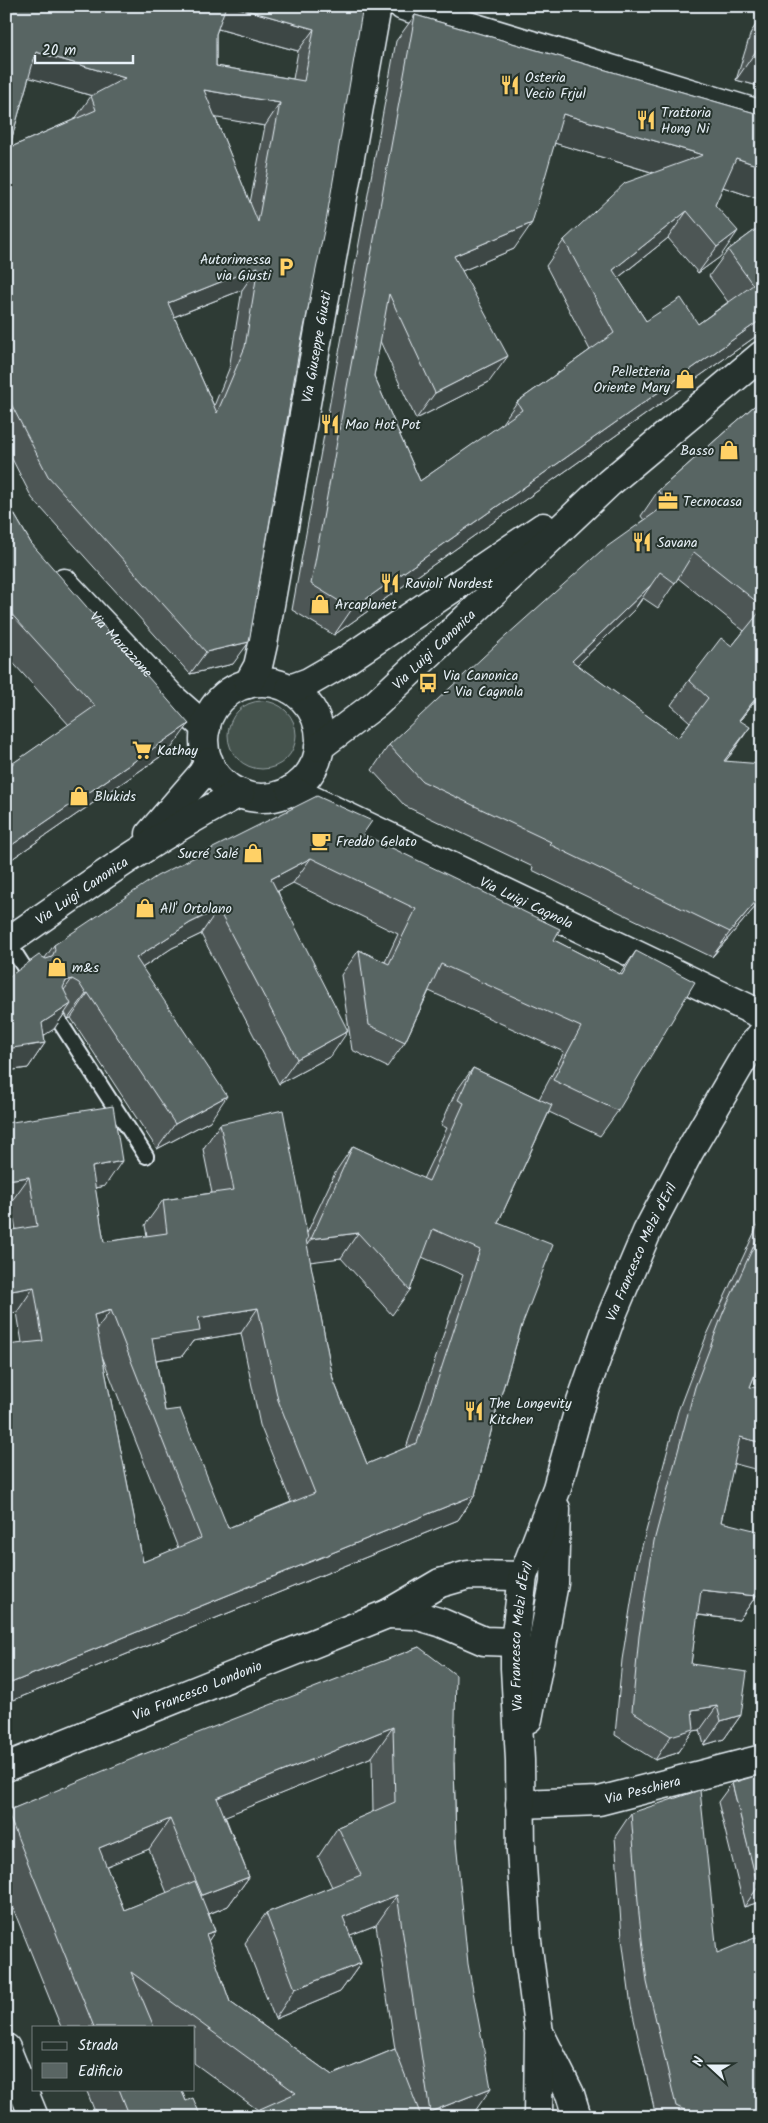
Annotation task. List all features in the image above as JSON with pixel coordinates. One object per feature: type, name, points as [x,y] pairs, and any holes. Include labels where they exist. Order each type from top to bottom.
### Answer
[{"type":"street","name":"Via Giuseppe Giusti","points":[[248,684],[258,666],[263,644],[377,6]]},
{"type":"street","points":[[402,6],[762,115]]},
{"type":"street","name":"Via Luigi Canonica","points":[[320,747],[376,704],[609,483],[762,355]]},
{"type":"street","name":"Via Luigi Canonica","points":[[290,689],[309,682],[342,663],[609,483]]},
{"type":"street","name":"Via Morazzone","points":[[46,563],[173,700],[206,728]]},
{"type":"street","points":[[270,683],[290,689],[302,698],[314,714],[319,727],[320,747],[310,772],[291,790],[270,798],[240,793],[221,781],[209,762],[204,742],[211,714],[223,697],[248,684],[270,683]]},
{"type":"street","name":"Via Luigi Canonica","points":[[132,854],[190,789],[209,762]]},
{"type":"street","name":"Via Luigi Cagnola","points":[[291,790],[762,1015]]},
{"type":"street","name":"Via Luigi Canonica","points":[[7,943],[132,854],[240,793]]},
{"type":"street","name":"Via Francesco Melzi d'Eril","points":[[538,2117],[539,2033],[527,1941],[521,1851],[520,1760],[515,1642],[523,1576],[557,1488],[581,1402],[608,1325],[647,1232],[689,1152],[748,1051],[762,1034]]},
{"type":"street","name":"Via Francesco Melzi d'Eril","points":[[520,1760],[554,1582],[557,1488]]},
{"type":"street","name":"Via Francesco Londonio","points":[[6,1767],[387,1614],[440,1583],[468,1575],[523,1576],[554,1582]]},
{"type":"street","name":"Via Francesco Londonio","points":[[387,1614],[415,1615],[442,1623],[484,1641],[543,1644]]},
{"type":"street","name":"Via Peschiera","points":[[520,1804],[599,1802],[762,1759]]},
{"type":"street","name":"Via Francesco Melzi d'Eril","points":[[539,2033],[570,2094],[577,2117]]},
{"type":"street","points":[[6,2048],[34,2117]]},
{"type":"lane","points":[[7,943],[29,975]]},
{"type":"lane","points":[[54,1013],[146,1156]]},
{"type":"shaded area","points":[[262,701],[275,704],[286,711],[293,722],[296,735],[293,748],[286,759],[275,766],[262,769],[249,766],[238,759],[231,748],[228,735],[231,722],[238,711],[249,704]]},
{"type":"building","points":[[6,6],[226,6],[216,34],[216,66],[304,81],[314,29],[232,6],[363,6],[327,216],[298,357],[249,642],[206,652],[48,476],[6,393]],"holes":[[[36,52],[125,78],[91,96],[96,110],[9,148]],[[204,90],[280,103],[258,222]],[[258,267],[245,347],[217,413],[168,303]]]},
{"type":"building","points":[[415,15],[762,115],[762,167],[736,158],[715,205],[738,231],[717,247],[687,211],[613,270],[646,321],[681,298],[698,324],[753,285],[728,250],[762,225],[762,319],[352,609],[311,584]],"holes":[[[563,114],[703,155],[625,183],[564,240],[614,333],[517,402],[522,410],[420,481],[374,376],[389,294],[435,393],[508,356],[454,256],[532,223]]]},
{"type":"building","points":[[762,32],[762,53],[756,51]]},
{"type":"building","points":[[762,399],[762,606],[694,552],[675,583],[660,572],[651,585],[572,661],[678,738],[708,698],[689,680],[721,638],[732,646],[762,609],[762,690],[739,720],[750,727],[724,761],[762,764],[762,894],[730,932],[549,844],[551,842],[422,781],[389,745],[497,644],[601,551],[670,502],[658,491]]},
{"type":"building","points":[[6,500],[31,543],[189,724],[6,849],[6,768],[95,706],[6,608]]},
{"type":"building","points":[[317,796],[372,821],[363,834],[560,929],[554,940],[622,975],[636,951],[695,982],[618,1111],[553,1080],[581,1027],[441,964],[405,1042],[369,1025],[359,950],[389,964],[416,909],[311,858],[271,879],[348,1031],[297,1059],[218,909],[190,923],[136,958],[227,1096],[175,1124],[88,993],[86,994],[79,983],[72,979],[66,981],[63,988],[71,1004],[42,1023],[45,1043],[6,1049],[6,979],[39,955],[46,959],[52,957],[55,950],[54,945],[157,876]]},
{"type":"building","points":[[473,1068],[552,1105],[498,1223],[553,1245],[522,1325],[496,1412],[475,1495],[6,1685],[6,1345],[43,1341],[34,1287],[6,1292],[6,1231],[37,1226],[29,1177],[6,1180],[6,1123],[113,1106],[122,1161],[92,1167],[104,1242],[167,1233],[163,1200],[234,1190],[220,1124],[283,1110],[333,1379],[367,1464],[417,1443],[480,1250],[433,1229],[410,1290],[358,1233],[311,1239],[353,1146],[429,1181],[464,1103],[458,1100]],"holes":[[[258,1308],[278,1400],[315,1493],[228,1528],[180,1409],[165,1411],[152,1338],[200,1331],[198,1318]],[[111,1310],[201,1538],[143,1562],[94,1315]]]},
{"type":"building","points":[[762,1228],[762,1357],[750,1387],[762,1388],[762,1443],[740,1437],[721,1522],[762,1532],[762,1570],[759,1570],[756,1596],[701,1590],[691,1664],[747,1672],[741,1715],[721,1721],[717,1706],[692,1710],[694,1729],[671,1736],[632,1711],[639,1636],[654,1541],[695,1387],[723,1313]]},
{"type":"building","points":[[419,1647],[456,1675],[454,1763],[456,1842],[468,1964],[491,2088],[430,2112],[397,1895],[343,1917],[361,1963],[295,1989],[266,1913],[361,1875],[338,1827],[395,1802],[393,1727],[217,1798],[249,1877],[202,1895],[170,1819],[99,1848],[124,1910],[195,1881],[215,1931],[206,1934],[230,2002],[332,2075],[395,2049],[421,2116],[242,2117],[296,2093],[131,1972],[154,2026],[94,2026],[7,1811],[144,1754]]},
{"type":"building","points":[[762,1774],[762,1886],[758,1887],[732,1783]]},
{"type":"building","points":[[700,1790],[717,1953],[762,1935],[762,2109],[741,2117],[699,2117],[676,2106],[647,1982],[639,1914],[631,1813]]},
{"type":"building","points":[[119,2090],[181,2090],[186,2101],[193,2098],[201,2117],[130,2117]]},
{"type":"place","name":"Osteria Vecio Frjul","points":[[510,85]]},
{"type":"place","name":"Trattoria Hong Ni","points":[[646,120]]},
{"type":"place","name":"Autorimessa via Giusti","points":[[286,267]]},
{"type":"place","name":"Pelletteria Oriente Mary","points":[[685,379]]},
{"type":"place","name":"Mao Hot Pot","points":[[330,424]]},
{"type":"place","name":"Basso","points":[[729,450]]},
{"type":"place","name":"Tecnocasa","points":[[668,501]]},
{"type":"place","name":"Savana","points":[[642,542]]},
{"type":"place","name":"Ravioli Nordest","points":[[390,583]]},
{"type":"place","name":"Arcaplanet","points":[[320,604]]},
{"type":"place","name":"Via Canonica - Via Cagnola","points":[[428,683]]},
{"type":"place","name":"Kathay","points":[[142,750]]},
{"type":"place","name":"Blukids","points":[[79,796]]},
{"type":"place","name":"Freddo Gelato","points":[[321,841]]},
{"type":"place","name":"Sucré Salé","points":[[253,853]]},
{"type":"place","name":"All' Ortolano","points":[[145,908]]},
{"type":"place","name":"m&s","points":[[57,967]]},
{"type":"place","name":"The Longevity Kitchen","points":[[474,1411]]}]
